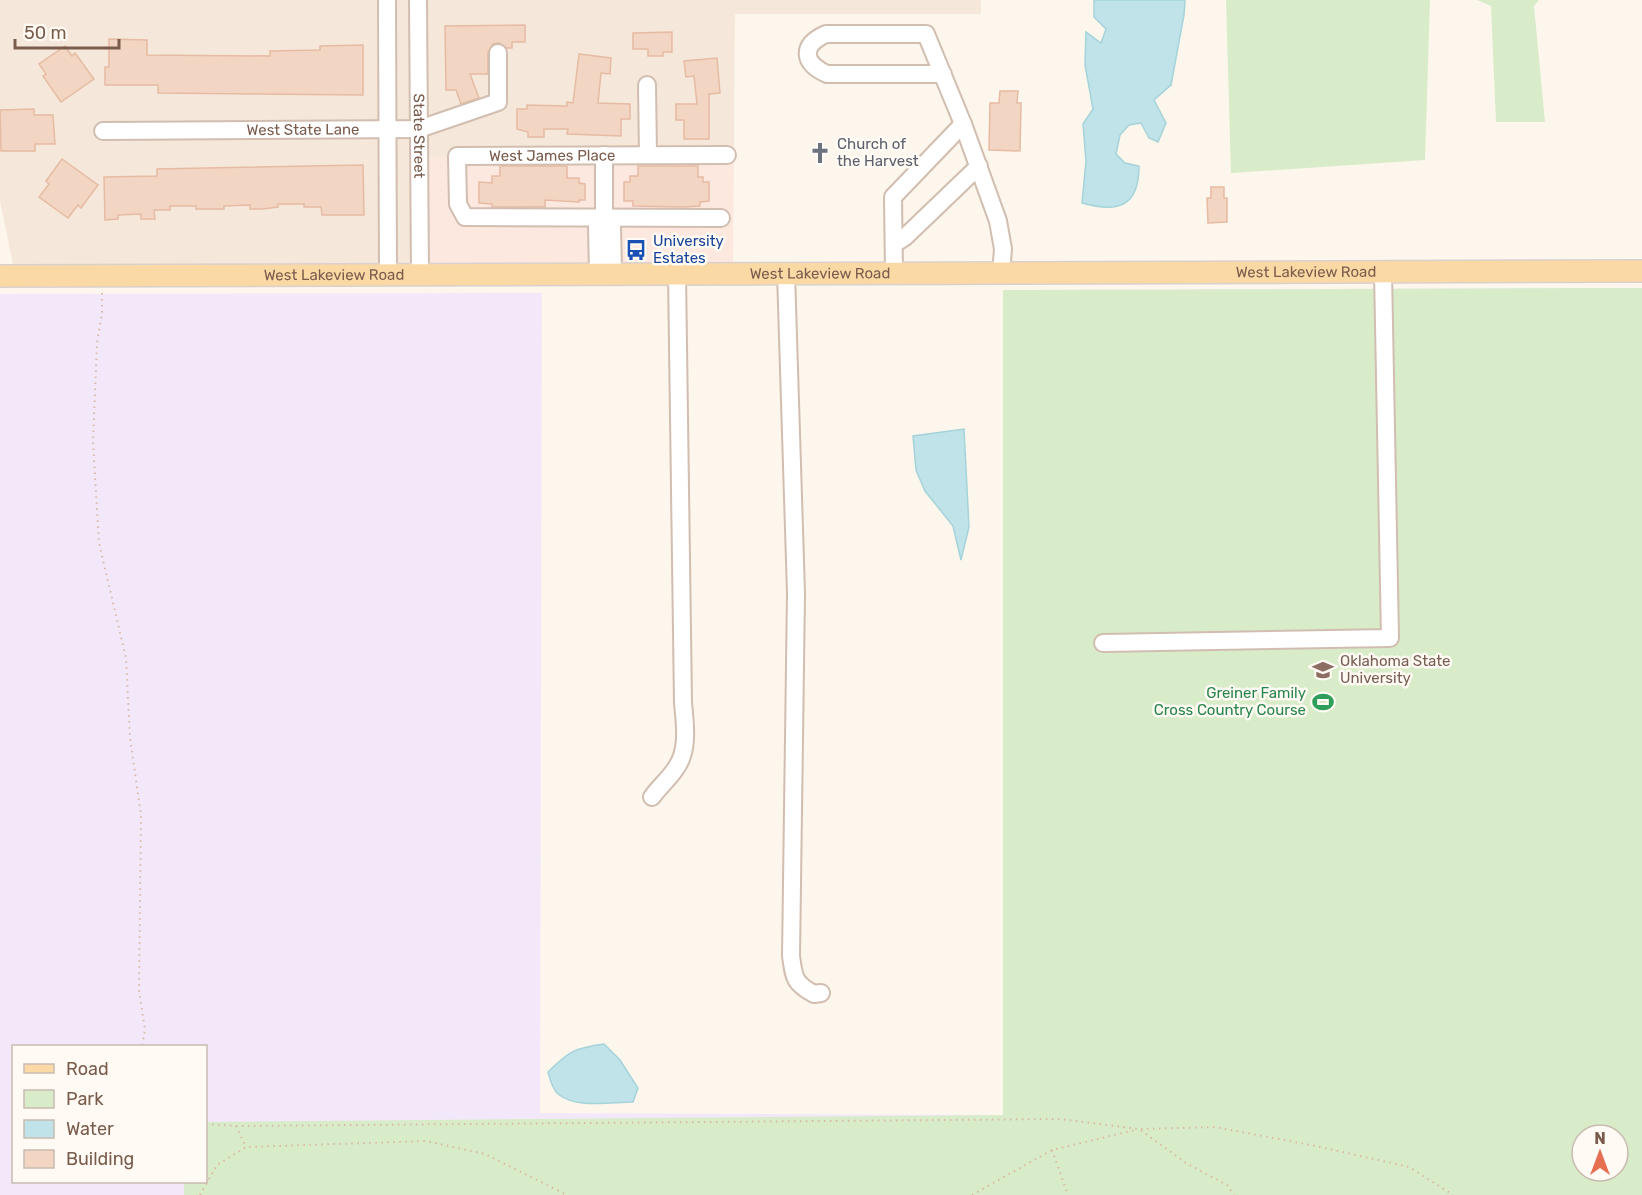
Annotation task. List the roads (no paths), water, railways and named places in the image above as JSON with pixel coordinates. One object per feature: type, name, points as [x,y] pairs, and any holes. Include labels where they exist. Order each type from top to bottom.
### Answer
[{"type":"main road","name":"West Lakeview Road","points":[[0,276],[1642,271]]},
{"type":"street","points":[[387,0],[388,274]]},
{"type":"street","name":"State Street","points":[[418,0],[420,274]]},
{"type":"street","points":[[943,74],[827,74],[814,69],[808,60],[808,49],[814,39],[826,34],[926,34],[943,74],[963,124],[998,221],[1003,249],[1001,273]]},
{"type":"street","name":"West State Lane","points":[[103,131],[419,129],[498,102],[498,53]]},
{"type":"street","points":[[647,85],[648,155]]},
{"type":"street","points":[[894,273],[893,197],[963,124]]},
{"type":"street","points":[[604,155],[604,217],[612,226],[605,273]]},
{"type":"street","name":"West James Place","points":[[604,217],[465,217],[458,204],[457,156],[728,155]]},
{"type":"street","points":[[894,244],[905,237],[979,166]]},
{"type":"street","points":[[604,217],[722,218]]},
{"type":"street","points":[[1103,643],[1390,638],[1383,272]]},
{"type":"street","points":[[652,797],[677,767],[683,753],[686,731],[683,692],[677,273]]},
{"type":"street","points":[[786,273],[796,593],[791,956],[794,977],[801,987],[814,994],[821,993]]},
{"type":"water","points":[[1094,0],[1185,0],[1171,85],[1154,100],[1166,123],[1158,142],[1149,138],[1141,123],[1129,125],[1120,135],[1116,154],[1125,163],[1139,166],[1138,180],[1135,190],[1124,204],[1106,207],[1082,203],[1086,161],[1083,124],[1093,109],[1085,65],[1086,32],[1101,43],[1106,29],[1094,17]]},
{"type":"water","points":[[964,429],[969,527],[961,560],[953,526],[925,491],[916,470],[913,436]]},
{"type":"water","points":[[604,1044],[620,1060],[638,1088],[633,1102],[574,1102],[558,1094],[548,1072],[573,1052]]},
{"type":"place","name":"Church of the Harvest","points":[[820,153]]},
{"type":"place","name":"University Estates","points":[[636,250]]},
{"type":"place","name":"Oklahoma State University","points":[[1323,670]]},
{"type":"place","name":"Greiner Family Cross Country Course","points":[[1323,702]]}]
